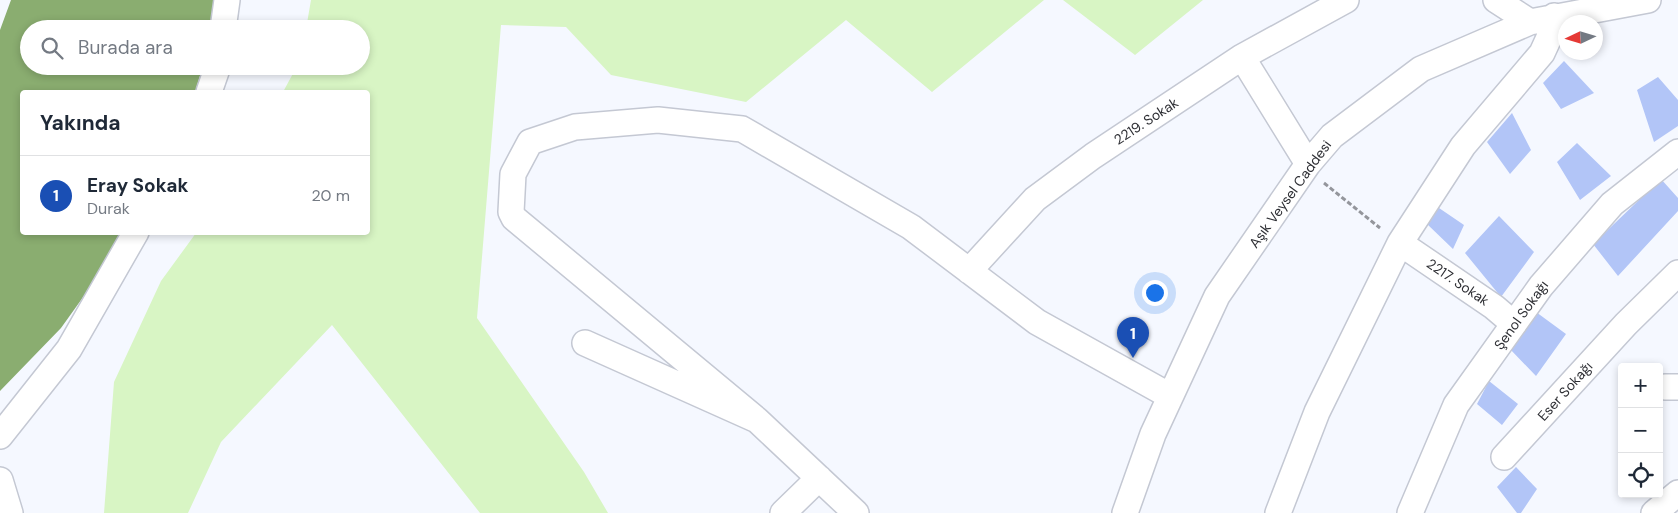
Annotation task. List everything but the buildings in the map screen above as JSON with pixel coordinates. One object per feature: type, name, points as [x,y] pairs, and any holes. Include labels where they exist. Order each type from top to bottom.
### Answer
[{"type":"street","points":[[224,20],[227,0]]},
{"type":"street","name":"2219. Sokak","points":[[970,271],[1035,199],[1093,156],[1242,58],[1346,0]]},
{"type":"street","points":[[1496,0],[1530,22]]},
{"type":"street","name":"Aşık Veysel Caddesi","points":[[1125,513],[1153,434],[1217,296],[1308,164],[1332,136],[1420,68],[1530,22],[1648,0]]},
{"type":"street","points":[[1278,513],[1317,412],[1400,243],[1463,146],[1542,53],[1551,36],[1554,16]]},
{"type":"street","points":[[1242,58],[1308,164]]},
{"type":"street","points":[[210,90],[215,75]]},
{"type":"street","points":[[856,513],[757,420],[514,218],[511,212],[513,174],[530,142],[575,127],[658,120],[742,129],[911,227],[1037,322],[1170,396]]},
{"type":"street","name":"Şenol Sokağı","points":[[1410,513],[1456,406],[1541,286],[1612,204],[1678,152]]},
{"type":"street","points":[[0,436],[69,349],[134,235]]},
{"type":"street","name":"2217. Sokak","points":[[1400,243],[1494,306],[1514,324]]},
{"type":"street","name":"Eser Sokağı","points":[[1504,457],[1626,324],[1678,273]]},
{"type":"street","points":[[585,343],[757,420]]},
{"type":"street","points":[[783,513],[819,478]]},
{"type":"street","points":[[0,480],[10,513]]},
{"type":"street","points":[[1654,513],[1678,493]]},
{"type":"path","points":[[1308,164],[1320,179],[1400,243]]},
{"type":"shaded area","points":[[11,0],[224,0],[220,20],[20,20],[20,75],[200,75],[196,90],[20,90],[20,235],[128,235],[61,328],[0,391],[0,30]]},
{"type":"shaded area","points":[[311,0],[1044,0],[932,92],[846,20],[746,102],[611,75],[566,27],[501,25],[477,318],[584,472],[608,513],[480,513],[332,325],[221,442],[188,513],[104,513],[114,382],[161,281],[195,235],[370,235],[370,90],[284,90],[292,75],[370,75],[370,20],[308,20]]},
{"type":"shaded area","points":[[1063,0],[1203,0],[1135,55]]},
{"type":"place","name":"Eray Sokak","points":[[1133,358]]}]
